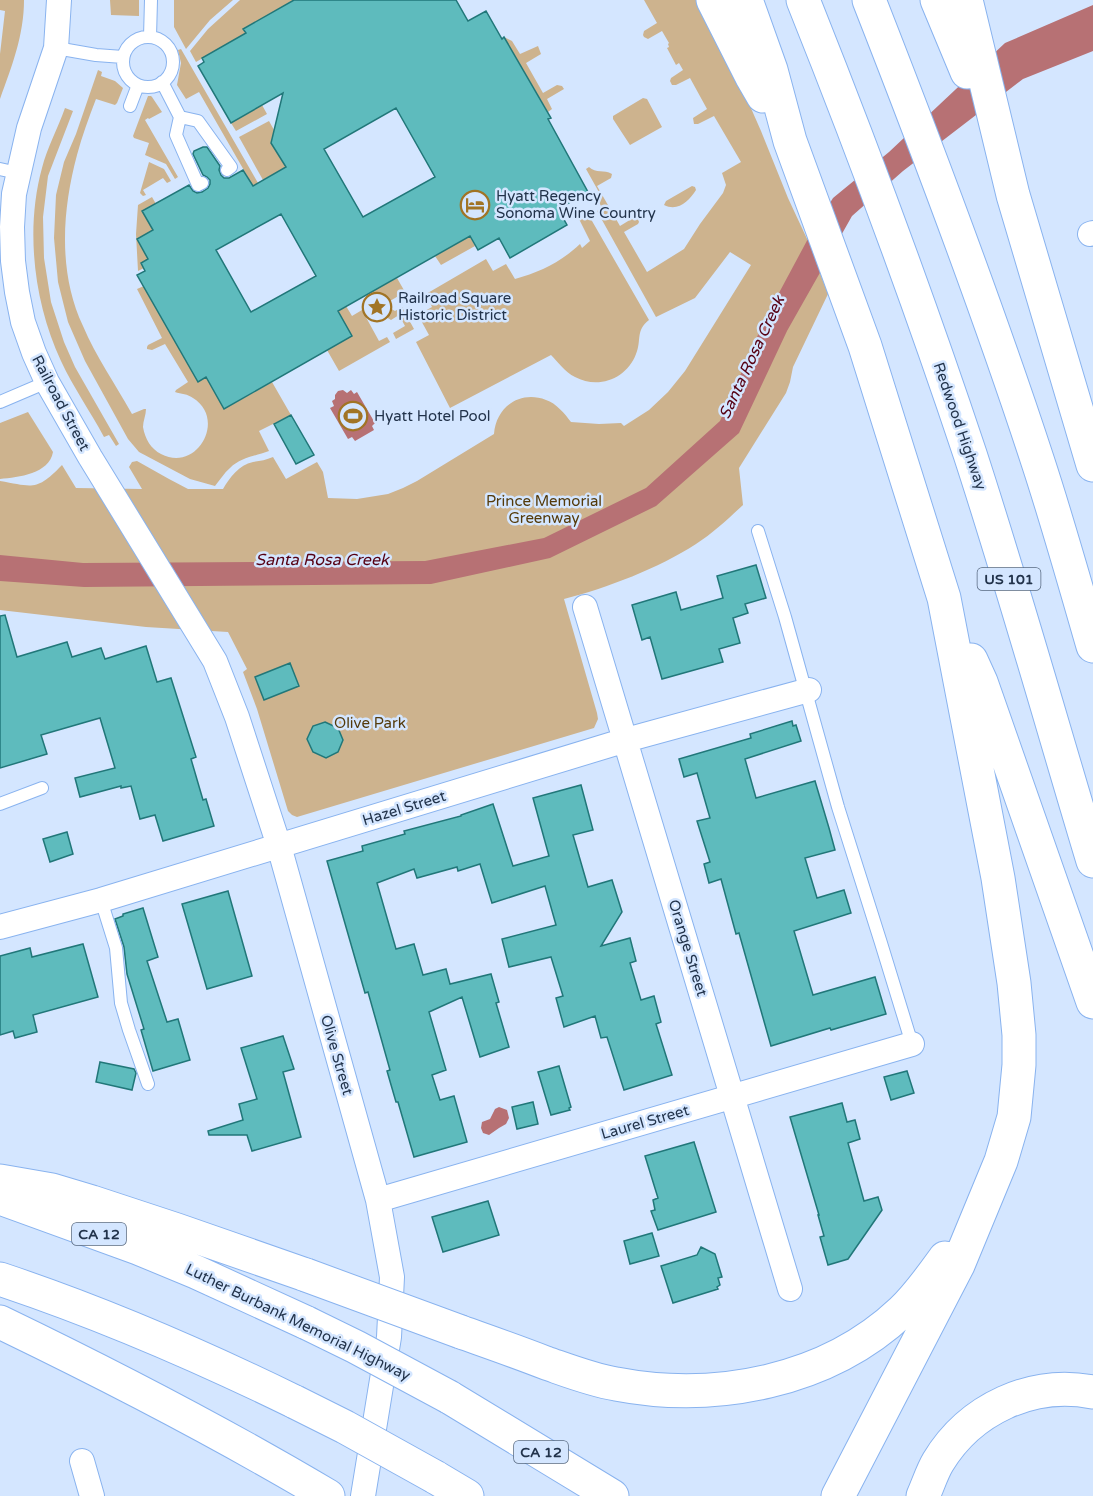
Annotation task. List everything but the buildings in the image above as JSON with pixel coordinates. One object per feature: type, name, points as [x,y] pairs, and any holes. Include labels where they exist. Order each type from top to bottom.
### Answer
[{"type":"highway","points":[[713,0],[752,77],[790,141]]},
{"type":"highway","points":[[746,0],[771,70],[790,141],[865,346],[944,598],[981,682],[1093,1002]]},
{"type":"highway","name":"Redwood Highway","points":[[802,0],[851,122],[970,455],[1093,861]]},
{"type":"highway","points":[[937,0],[964,64],[1013,195]]},
{"type":"highway","points":[[966,0],[1013,195],[1093,465]]},
{"type":"highway","points":[[869,2],[964,248],[1039,464],[1093,646]]},
{"type":"highway","points":[[838,1496],[958,1265],[1001,1161],[1014,1117],[1019,1065],[1017,1010],[994,857],[944,598]]},
{"type":"highway","points":[[0,1181],[52,1190],[177,1230],[568,1371],[615,1384],[684,1391],[707,1391],[758,1384],[808,1369],[860,1343],[902,1310],[932,1275],[982,1205]]},
{"type":"highway","name":"Luther Burbank Memorial Highway","points":[[0,1198],[138,1248],[308,1323],[449,1397],[612,1496]]},
{"type":"highway","points":[[0,1279],[137,1329],[226,1369],[345,1427],[466,1496]]},
{"type":"highway","points":[[0,1322],[185,1414],[328,1496]]},
{"type":"highway","points":[[923,1496],[937,1464],[948,1447],[962,1431],[992,1409],[1027,1394],[1045,1390],[1093,1392]]},
{"type":"street","name":"Railroad Street","points":[[60,0],[56,48],[29,128],[9,171],[14,194],[13,261],[17,292],[27,333],[48,382],[90,458],[195,630]]},
{"type":"street","name":"Orange Street","points":[[585,607],[790,1289]]},
{"type":"street","name":"Olive Street","points":[[195,630],[215,661],[237,717],[279,846],[378,1200],[392,1278],[389,1337],[363,1496]]},
{"type":"street","name":"Hazel Street","points":[[0,927],[101,900],[626,741],[807,691]]},
{"type":"street","name":"Laurel Street","points":[[378,1200],[912,1044]]},
{"type":"street","points":[[82,1461],[92,1496]]},
{"type":"lane","points":[[150,37],[151,0]]},
{"type":"lane","points":[[150,37],[164,43],[169,48],[172,56],[171,70],[162,82],[150,87],[138,85],[125,74],[123,57],[136,40],[150,37]]},
{"type":"lane","points":[[56,48],[123,57]]},
{"type":"lane","points":[[162,82],[180,117],[176,135],[198,185],[202,183]]},
{"type":"lane","points":[[130,106],[138,85]]},
{"type":"lane","points":[[180,117],[198,121],[231,167],[227,170]]},
{"type":"lane","points":[[0,402],[48,382]]},
{"type":"lane","points":[[758,531],[807,691],[838,807],[912,1044]]},
{"type":"lane","points":[[0,804],[42,788]]},
{"type":"lane","points":[[101,900],[116,948],[121,1003],[148,1084]]},
{"type":"green space","points":[[0,0],[24,0],[20,38],[0,99],[0,54],[5,11],[0,10]]},
{"type":"green space","points":[[110,0],[139,0],[139,16],[111,15]]},
{"type":"green space","points":[[174,0],[233,0],[210,20],[186,49],[174,27]]},
{"type":"green space","points":[[240,0],[304,0],[243,30],[246,33],[196,62],[190,51],[208,29]]},
{"type":"green space","name":"Prince Memorial Greenway","points":[[644,0],[698,0],[739,81],[808,241],[828,294],[793,367],[786,393],[739,468],[743,505],[702,540],[666,561],[615,583],[564,599],[597,713],[598,719],[594,728],[297,817],[292,815],[288,811],[257,709],[243,672],[247,669],[228,632],[146,627],[0,610],[0,481],[34,485],[47,479],[62,465],[76,488],[142,489],[129,467],[132,462],[137,461],[188,489],[223,489],[243,466],[273,457],[286,479],[317,462],[323,472],[328,498],[357,499],[388,494],[403,488],[494,434],[499,416],[504,409],[519,399],[536,397],[550,401],[571,422],[621,423],[624,426],[649,410],[685,371],[751,265],[730,252],[695,298],[656,317],[597,211],[602,208],[596,196],[600,194],[586,169],[589,167],[612,174],[611,178],[597,186],[620,226],[633,218],[638,219],[638,224],[624,232],[647,272],[684,249],[723,193],[726,185],[722,173],[741,162],[714,116],[694,124],[693,118],[707,109],[690,78],[672,85],[671,78],[683,70],[679,63],[676,65],[667,48],[669,43],[662,31],[648,39],[644,37],[644,31],[657,23]]},
{"type":"green space","points":[[504,37],[512,41],[520,54],[538,46],[541,54],[526,63],[543,93],[557,85],[564,89],[547,99],[552,109],[548,112]]},
{"type":"green space","points":[[181,49],[258,183],[253,186],[199,92],[186,99],[177,85],[181,63],[178,50]]},
{"type":"green space","points":[[98,70],[102,72],[101,76],[115,81],[123,88],[115,105],[96,99],[72,176],[65,242],[69,285],[75,306],[100,360],[132,414],[146,409],[143,427],[154,449],[174,458],[186,456],[196,450],[207,430],[207,418],[203,407],[193,398],[175,392],[188,382],[165,344],[152,350],[147,349],[148,345],[162,338],[137,289],[144,286],[199,381],[206,377],[224,409],[272,382],[291,415],[259,431],[269,451],[234,464],[215,486],[190,479],[139,452],[128,439],[85,361],[68,322],[58,282],[54,238],[56,195],[64,162]]},
{"type":"green space","points":[[148,96],[152,97],[162,112],[145,120],[178,177],[175,179],[166,164],[145,155],[149,143],[133,136]]},
{"type":"green space","points":[[643,98],[647,99],[662,127],[630,145],[613,116]]},
{"type":"green space","points":[[262,105],[267,114],[236,131],[231,123]]},
{"type":"green space","points":[[65,108],[73,111],[48,176],[43,217],[44,258],[51,302],[64,342],[75,367],[119,444],[116,446],[109,435],[104,437],[61,361],[44,315],[35,266],[33,241],[37,192],[44,160]]},
{"type":"green space","points":[[269,121],[274,130],[271,143],[286,167],[263,180],[239,137]]},
{"type":"green space","points":[[149,162],[164,169],[171,181],[167,183],[163,178],[143,190],[146,195],[143,196],[140,193]]},
{"type":"green space","points":[[692,186],[696,190],[683,204],[674,207],[664,205],[666,201]]},
{"type":"green space","points":[[152,197],[156,204],[142,211],[153,230],[148,259],[141,263],[144,268],[138,271],[136,234],[138,205]]},
{"type":"green space","points":[[588,214],[649,320],[642,328],[638,349],[632,362],[619,375],[602,382],[593,382],[571,375],[551,355],[450,408],[416,342],[429,335],[418,315],[432,307],[426,294],[486,259],[493,271],[506,264],[515,279],[550,266],[580,244],[582,248],[590,241],[579,219]]},
{"type":"green space","points":[[470,236],[475,246],[441,265],[435,256]]},
{"type":"green space","points":[[397,278],[405,292],[385,304],[395,311],[402,307],[414,329],[396,339],[393,333],[405,326],[399,315],[391,320],[376,311],[372,304],[376,301],[371,292]]},
{"type":"green space","points":[[346,306],[352,316],[362,310],[379,341],[387,337],[390,342],[339,371],[327,350],[352,336],[338,311]]},
{"type":"green space","points":[[28,412],[53,452],[46,465],[39,470],[0,479],[0,423]]},
{"type":"water","name":"Santa Rosa Creek","points":[[1093,5],[1093,51],[1023,79],[903,171],[852,216],[787,331],[739,433],[656,506],[550,558],[431,584],[84,587],[0,581],[0,555],[83,563],[425,561],[544,538],[646,488],[720,421],[765,319],[810,235],[833,198],[889,152],[1005,43]]},
{"type":"water","name":"Hyatt Hotel Pool","points":[[343,390],[347,393],[351,390],[354,394],[357,392],[375,423],[372,426],[374,430],[355,441],[352,437],[348,439],[330,408],[334,406],[332,401],[335,395],[338,391]]},
{"type":"water","points":[[499,1107],[507,1110],[509,1118],[506,1124],[489,1135],[483,1133],[482,1122],[490,1119],[495,1109]]},
{"type":"place","name":"Hyatt Regency Sonoma Wine Country","points":[[475,205]]},
{"type":"place","name":"Railroad Square Historic District","points":[[377,307]]},
{"type":"place","name":"Hyatt Hotel Pool","points":[[353,416]]},
{"type":"park label","name":"Olive Park","points":[[370,723]]}]
